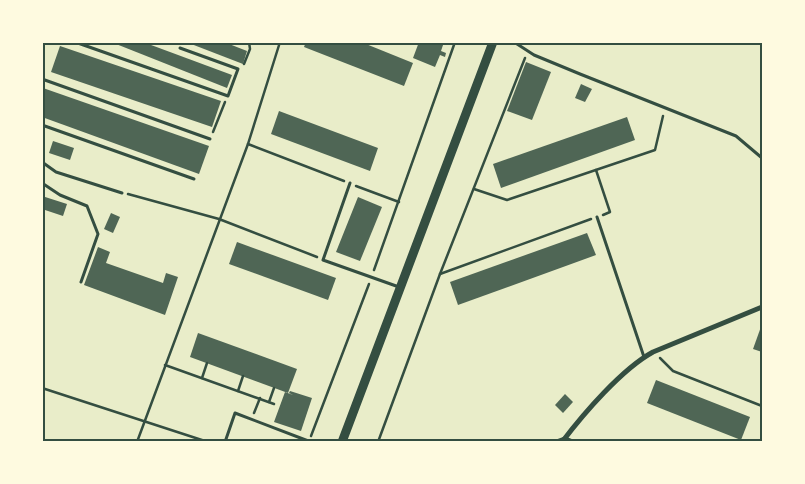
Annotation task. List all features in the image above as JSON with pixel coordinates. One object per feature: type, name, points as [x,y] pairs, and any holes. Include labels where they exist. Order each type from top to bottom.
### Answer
[{"type":"main road","points":[[342,442],[493,42]]},
{"type":"street","points":[[564,440],[602,394],[644,357],[762,307]]},
{"type":"lane","points":[[75,42],[228,96],[238,69],[180,48]]},
{"type":"lane","points":[[514,42],[580,74],[736,136],[762,158]]},
{"type":"lane","points":[[42,79],[210,139]]},
{"type":"lane","points":[[42,125],[194,179]]},
{"type":"lane","points":[[42,162],[56,172],[122,193]]},
{"type":"lane","points":[[42,183],[60,195],[87,206],[98,234],[81,282]]},
{"type":"lane","points":[[350,183],[323,260],[400,287]]},
{"type":"lane","points":[[597,217],[644,357]]},
{"type":"lane","points":[[225,442],[235,413],[310,441]]},
{"type":"lane","points":[[554,442],[564,440],[574,442]]},
{"type":"path","points":[[238,69],[246,63],[250,49],[249,42]]},
{"type":"path","points":[[137,442],[248,144],[280,42]]},
{"type":"path","points":[[310,441],[372,277],[454,42]]},
{"type":"path","points":[[378,442],[440,274],[528,50]]},
{"type":"path","points":[[210,139],[228,96]]},
{"type":"path","points":[[474,189],[507,200],[655,150],[666,107]]},
{"type":"path","points":[[248,144],[399,202]]},
{"type":"path","points":[[440,274],[610,212],[596,170]]},
{"type":"path","points":[[122,193],[219,219],[323,260]]},
{"type":"path","points":[[653,352],[674,371],[762,406]]},
{"type":"path","points":[[202,378],[207,363]]},
{"type":"path","points":[[165,365],[274,404]]},
{"type":"path","points":[[238,391],[243,376]]},
{"type":"path","points":[[42,388],[208,442]]},
{"type":"path","points":[[270,402],[274,388]]},
{"type":"path","points":[[252,420],[260,398]]},
{"type":"building","points":[[111,42],[143,42],[232,75],[227,88]]},
{"type":"building","points":[[186,42],[224,42],[247,51],[243,64]]},
{"type":"building","points":[[306,42],[361,42],[413,63],[404,86],[304,47]]},
{"type":"building","points":[[419,42],[444,42],[441,51],[446,53],[445,57],[440,55],[435,67],[413,58]]},
{"type":"building","points":[[60,46],[221,101],[212,127],[51,72]]},
{"type":"building","points":[[526,62],[551,72],[532,120],[507,111]]},
{"type":"building","points":[[581,84],[592,89],[585,102],[575,98]]},
{"type":"building","points":[[43,88],[209,146],[199,174],[42,117]]},
{"type":"building","points":[[279,111],[378,148],[370,171],[271,134]]},
{"type":"building","points":[[627,117],[635,140],[501,188],[493,164]]},
{"type":"building","points":[[53,141],[74,148],[70,160],[49,153]]},
{"type":"building","points":[[42,196],[67,204],[63,216],[42,209]]},
{"type":"building","points":[[358,197],[382,207],[360,261],[336,252]]},
{"type":"building","points":[[111,213],[120,217],[113,233],[104,229]]},
{"type":"building","points":[[587,233],[596,255],[458,305],[450,282]]},
{"type":"building","points":[[237,242],[336,278],[328,300],[229,264]]},
{"type":"building","points":[[98,247],[110,252],[106,263],[163,283],[166,273],[178,277],[165,315],[84,285]]},
{"type":"building","points":[[762,324],[762,352],[753,349]]},
{"type":"building","points":[[198,333],[297,369],[288,393],[190,357]]},
{"type":"building","points":[[656,380],[750,417],[741,440],[647,403]]},
{"type":"building","points":[[290,391],[312,398],[301,431],[274,422],[285,392],[293,395],[289,393]]},
{"type":"building","points":[[565,394],[573,402],[563,413],[555,405]]}]
